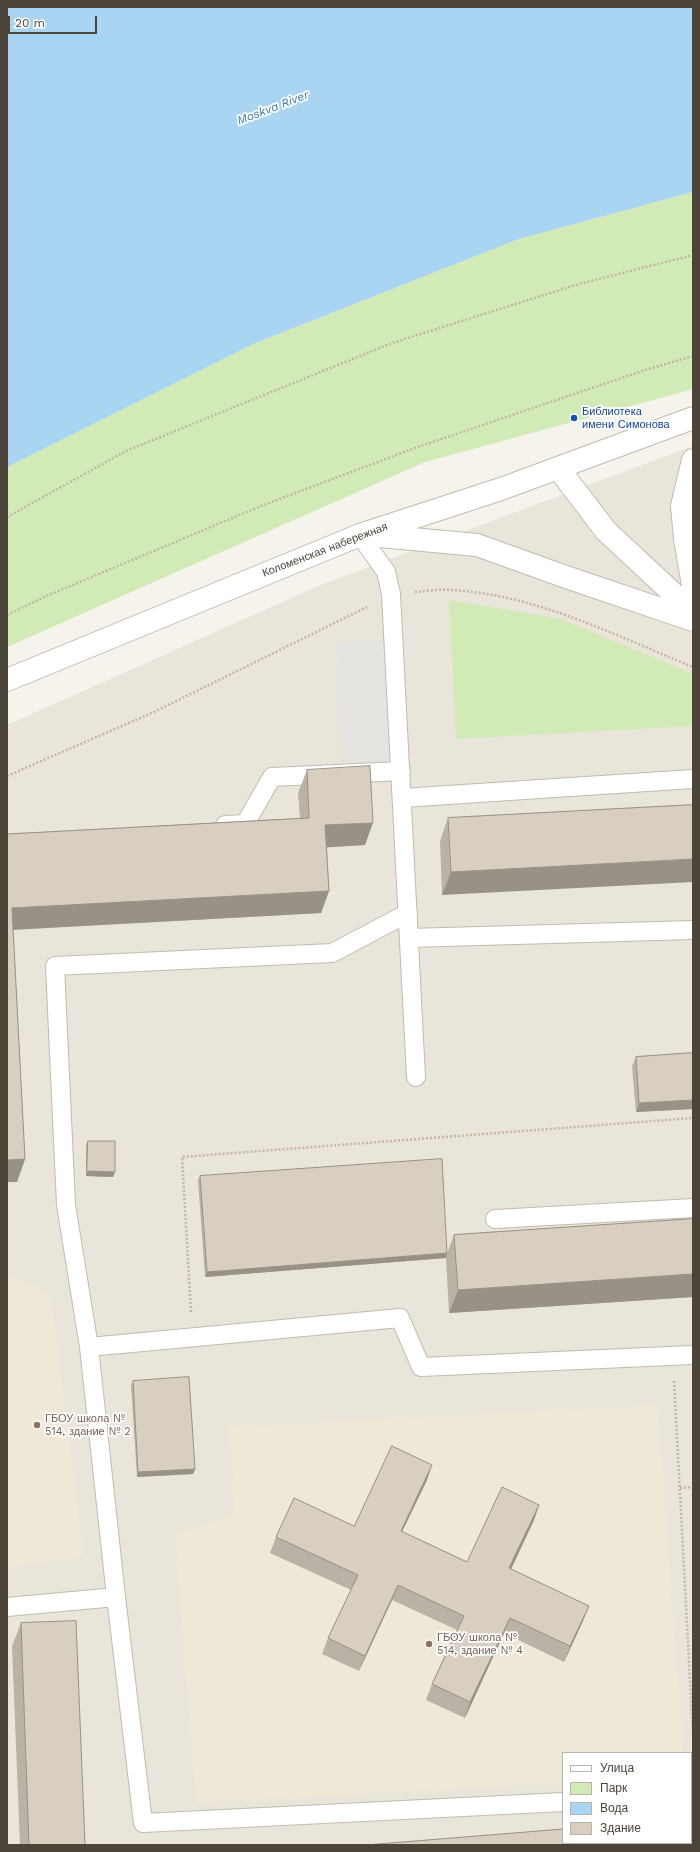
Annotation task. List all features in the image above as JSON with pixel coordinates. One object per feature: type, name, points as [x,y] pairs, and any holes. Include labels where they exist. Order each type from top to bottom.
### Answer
[{"type":"street","name":"Коломенская набережная","points":[[7,680],[360,535],[502,489],[693,418]]},
{"type":"street","points":[[693,460],[682,506],[685,539],[693,585]]},
{"type":"street","points":[[558,468],[606,531],[693,612]]},
{"type":"street","points":[[360,535],[477,545],[574,580],[693,620]]},
{"type":"lane","points":[[360,535],[386,572],[391,594],[416,1077]]},
{"type":"lane","points":[[206,826],[245,824],[272,777],[401,771]]},
{"type":"lane","points":[[402,798],[693,779]]},
{"type":"lane","points":[[408,913],[332,953],[55,966],[66,1205],[89,1347],[116,1597],[143,1823],[562,1802]]},
{"type":"lane","points":[[409,938],[693,930]]},
{"type":"lane","points":[[495,1219],[693,1208]]},
{"type":"lane","points":[[89,1347],[400,1318],[421,1367],[693,1355]]},
{"type":"lane","points":[[7,1607],[116,1597]]},
{"type":"path","points":[[7,516],[126,452],[392,343],[579,284],[693,255]]},
{"type":"path","points":[[7,615],[44,597],[261,506],[415,448],[645,370],[693,356]]},
{"type":"path","points":[[7,776],[154,712],[391,594],[450,589],[486,594],[552,609],[693,667]]},
{"type":"path","points":[[193,1338],[182,1157],[693,1118]]},
{"type":"path","points":[[672,1356],[693,1736]]},
{"type":"path","points":[[680,1488],[693,1487]]},
{"type":"shaded area","points":[[693,446],[693,1845],[7,1845],[7,725],[323,584]]},
{"type":"shaded area","points":[[394,640],[400,762],[343,765],[336,643]]},
{"type":"shaded area","name":"ГБОУ школа № 514, здание № 2","points":[[7,1274],[50,1294],[83,1556],[7,1567]]},
{"type":"shaded area","name":"ГБОУ школа № 514, здание № 4","points":[[657,1405],[683,1752],[562,1752],[562,1783],[197,1803],[175,1535],[235,1515],[230,1427]]},
{"type":"green space","points":[[693,192],[693,389],[425,462],[7,647],[7,467],[253,344],[519,239]]},
{"type":"green space","points":[[449,600],[561,619],[693,674],[693,726],[456,739]]},
{"type":"water","name":"Moskva River","points":[[7,7],[693,7],[693,192],[519,239],[253,344],[7,467]]},
{"type":"building","points":[[370,766],[373,823],[325,825],[329,891],[12,908],[25,1159],[7,1160],[7,834],[309,818],[307,770]]},
{"type":"building","points":[[693,805],[693,859],[451,872],[448,818]]},
{"type":"building","points":[[693,1053],[693,1100],[639,1103],[636,1057]]},
{"type":"building","points":[[88,1141],[115,1141],[115,1172],[87,1171]]},
{"type":"building","points":[[442,1159],[447,1253],[207,1272],[200,1176]]},
{"type":"building","points":[[693,1219],[693,1274],[458,1290],[454,1235]]},
{"type":"building","points":[[189,1377],[195,1469],[138,1472],[133,1381]]},
{"type":"building","points":[[392,1446],[432,1465],[401,1531],[467,1562],[502,1487],[539,1505],[509,1568],[589,1606],[570,1646],[510,1618],[470,1702],[432,1684],[464,1616],[398,1585],[365,1656],[328,1638],[358,1575],[276,1537],[294,1498],[354,1526]]},
{"type":"building","points":[[76,1621],[85,1845],[29,1845],[21,1623]]},
{"type":"building","points":[[692,1818],[693,1845],[366,1845],[562,1829],[562,1844],[692,1844]]},
{"type":"place","name":"Библиотека имени Симонова","points":[[574,418]]},
{"type":"place","name":"ГБОУ школа № 514, здание № 2","points":[[37,1425]]},
{"type":"place","name":"ГБОУ школа № 514, здание № 4","points":[[429,1644]]}]
